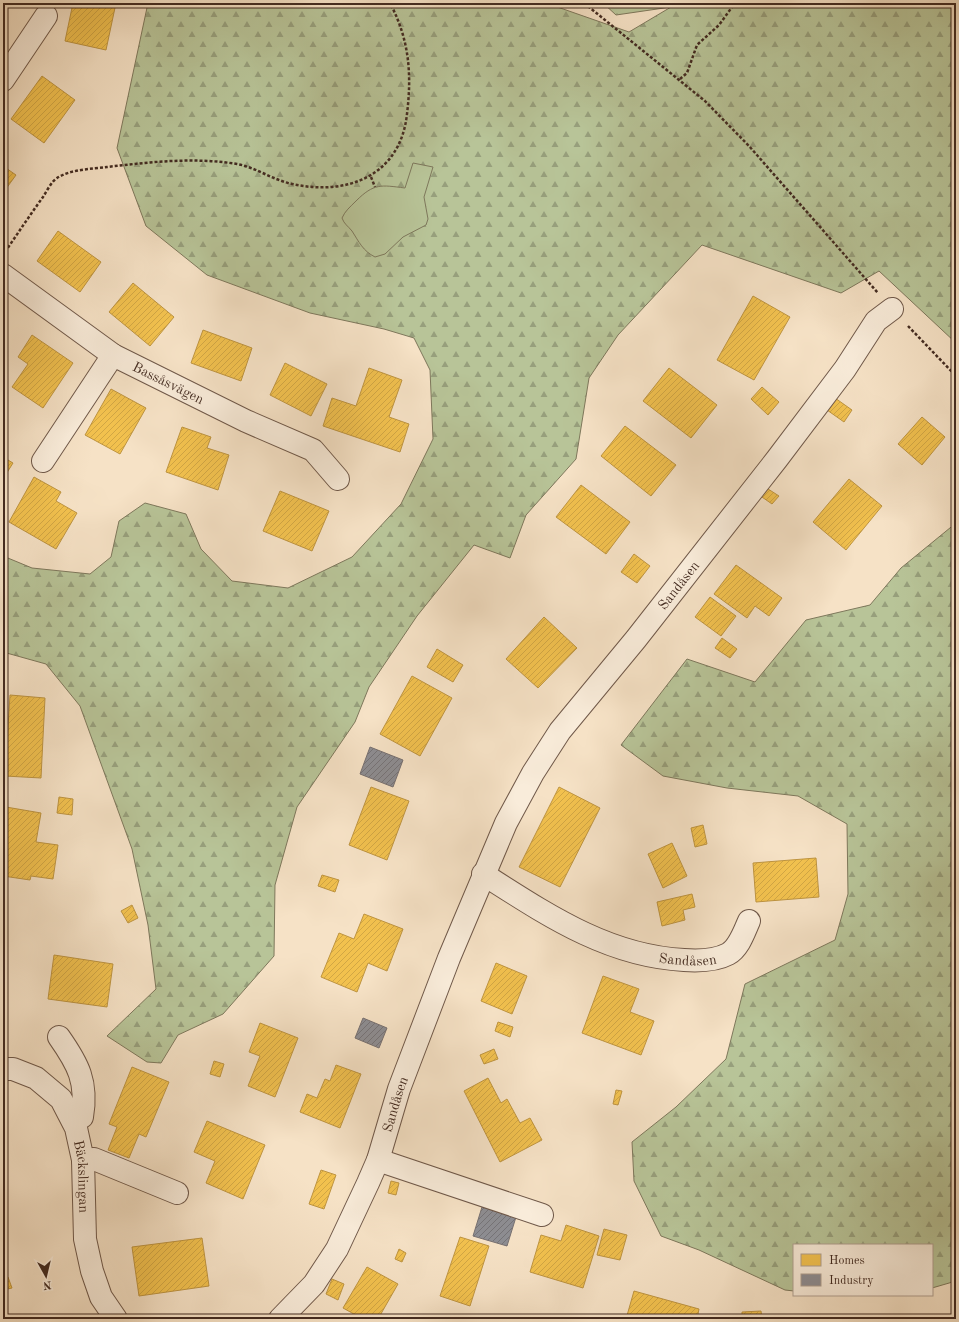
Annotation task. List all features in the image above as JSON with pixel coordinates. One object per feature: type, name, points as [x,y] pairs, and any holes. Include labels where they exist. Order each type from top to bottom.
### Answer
[{"type":"street","points":[[3,80],[46,16]]},
{"type":"street","name":"Bassåsvägen","points":[[3,275],[113,355],[246,422],[313,450],[338,479]]},
{"type":"street","name":"Sandåsen","points":[[280,1319],[314,1284],[337,1249],[378,1160],[407,1067],[483,874],[506,823],[533,773],[560,731],[636,639],[768,471],[845,369],[876,321],[892,309]]},
{"type":"street","points":[[43,461],[113,355]]},
{"type":"street","name":"Sandåsen","points":[[483,874],[544,914],[610,944],[640,953],[676,959],[716,959],[729,954],[737,946],[749,921]]},
{"type":"street","points":[[59,1037],[75,1060],[83,1083],[85,1100],[82,1117],[73,1121]]},
{"type":"street","name":"Bäckslingan","points":[[3,1069],[13,1069],[36,1078],[61,1099],[73,1121],[83,1160],[85,1239],[100,1296],[116,1319]]},
{"type":"street","points":[[83,1160],[94,1158],[176,1193]]},
{"type":"street","points":[[378,1160],[542,1215]]},
{"type":"path","points":[[3,256],[56,178],[78,170],[154,162],[194,160],[240,165],[286,182],[310,187],[330,188],[348,185],[371,177],[392,157],[399,145],[406,124],[409,101],[410,75],[407,50],[400,23],[390,3]]},
{"type":"path","points":[[584,3],[680,79],[705,101],[749,146],[892,309],[956,376]]},
{"type":"path","points":[[680,79],[687,73],[697,46],[719,25],[735,3]]},
{"type":"path","points":[[371,177],[375,187]]},
{"type":"green space","points":[[148,3],[546,3],[629,32],[671,7],[671,3],[956,3],[956,343],[879,271],[841,293],[702,245],[618,335],[589,378],[576,459],[526,515],[510,558],[474,545],[417,616],[369,687],[355,722],[297,807],[275,885],[274,956],[223,1014],[178,1035],[161,1063],[147,1062],[107,1036],[156,989],[148,925],[132,849],[80,706],[46,664],[3,652],[3,556],[32,568],[90,574],[111,557],[119,521],[145,503],[186,514],[201,549],[232,581],[288,588],[352,557],[401,504],[433,439],[430,370],[414,338],[384,329],[310,313],[207,275],[146,226],[117,148]]},
{"type":"green space","points":[[603,3],[671,3],[671,7],[616,15]]},
{"type":"green space","points":[[413,163],[433,167],[424,197],[428,219],[426,225],[403,237],[385,254],[375,257],[364,249],[342,218],[346,211],[362,195],[373,188],[390,186],[405,188]]},
{"type":"green space","points":[[956,523],[956,1281],[933,1288],[933,1244],[793,1244],[793,1291],[785,1290],[699,1250],[661,1236],[634,1181],[632,1142],[676,1107],[726,1059],[745,984],[835,940],[848,894],[847,824],[798,796],[727,788],[663,776],[621,745],[687,659],[755,682],[806,620],[870,605],[901,568]]},
{"type":"building: Homes","points":[[73,3],[116,3],[106,50],[65,41]]},
{"type":"building: Homes","points":[[42,76],[75,100],[44,143],[11,119]]},
{"type":"building: Homes","points":[[3,166],[16,175],[3,193]]},
{"type":"building: Homes","points":[[58,231],[101,262],[80,292],[37,261]]},
{"type":"building: Homes","points":[[133,283],[174,317],[150,346],[109,312]]},
{"type":"building: Homes","points":[[753,296],[790,317],[754,380],[717,360]]},
{"type":"building: Homes","points":[[203,330],[252,348],[241,381],[191,363]]},
{"type":"building: Homes","points":[[32,335],[73,363],[43,408],[12,387],[28,364],[18,357]]},
{"type":"building: Homes","points":[[285,363],[327,384],[311,416],[270,395]]},
{"type":"building: Homes","points":[[369,368],[402,380],[389,417],[409,424],[400,452],[323,426],[332,398],[356,406]]},
{"type":"building: Homes","points":[[669,368],[717,405],[691,438],[643,401]]},
{"type":"building: Homes","points":[[762,387],[779,402],[768,415],[751,399]]},
{"type":"building: Homes","points":[[111,389],[146,408],[120,454],[85,435]]},
{"type":"building: Homes","points":[[835,398],[852,410],[844,422],[827,410]]},
{"type":"building: Homes","points":[[922,417],[945,437],[922,465],[898,444]]},
{"type":"building: Homes","points":[[625,426],[676,465],[651,496],[601,456]]},
{"type":"building: Homes","points":[[182,427],[211,437],[207,448],[229,455],[218,490],[166,472]]},
{"type":"building: Homes","points":[[3,457],[13,463],[3,479]]},
{"type":"building: Homes","points":[[34,477],[61,492],[56,501],[77,513],[56,549],[9,522]]},
{"type":"building: Homes","points":[[849,479],[882,506],[846,550],[813,522]]},
{"type":"building: Homes","points":[[581,485],[630,522],[606,554],[556,517]]},
{"type":"building: Homes","points":[[765,487],[779,496],[772,504],[759,495]]},
{"type":"building: Homes","points":[[280,491],[329,511],[312,551],[263,531]]},
{"type":"building: Homes","points":[[634,554],[650,566],[637,583],[621,572]]},
{"type":"building: Homes","points":[[736,565],[782,598],[769,616],[755,606],[747,618],[714,594]]},
{"type":"building: Homes","points":[[710,597],[736,616],[721,636],[695,617]]},
{"type":"building: Homes","points":[[544,617],[577,648],[538,688],[506,659]]},
{"type":"building: Homes","points":[[722,638],[737,649],[730,658],[715,648]]},
{"type":"building: Homes","points":[[437,649],[463,665],[453,682],[427,667]]},
{"type":"building: Homes","points":[[412,676],[452,698],[420,756],[380,734]]},
{"type":"building: Homes","points":[[10,695],[45,698],[41,778],[5,776]]},
{"type":"building: Homes","points":[[371,787],[409,801],[387,860],[349,845]]},
{"type":"building: Homes","points":[[559,787],[600,808],[560,887],[519,867]]},
{"type":"building: Homes","points":[[59,797],[73,799],[72,815],[57,813]]},
{"type":"building: Homes","points":[[6,807],[41,813],[36,842],[58,845],[53,879],[31,876],[30,880],[3,876],[3,825]]},
{"type":"building: Homes","points":[[703,825],[707,844],[695,847],[691,828]]},
{"type":"building: Homes","points":[[672,843],[687,876],[663,888],[648,854]]},
{"type":"building: Homes","points":[[816,858],[819,897],[756,902],[753,863]]},
{"type":"building: Homes","points":[[322,875],[339,880],[335,892],[318,886]]},
{"type":"building: Homes","points":[[692,894],[695,907],[683,910],[685,920],[662,926],[657,902]]},
{"type":"building: Homes","points":[[132,905],[138,918],[128,923],[121,911]]},
{"type":"building: Homes","points":[[364,914],[403,929],[387,971],[368,963],[357,992],[321,977],[339,933],[354,939]]},
{"type":"building: Homes","points":[[54,955],[113,964],[107,1007],[48,999]]},
{"type":"building: Homes","points":[[496,963],[527,976],[512,1014],[481,1001]]},
{"type":"building: Homes","points":[[603,976],[639,989],[630,1012],[654,1021],[641,1055],[582,1033]]},
{"type":"building: Homes","points":[[498,1022],[513,1027],[510,1037],[495,1031]]},
{"type":"building: Homes","points":[[260,1023],[298,1038],[275,1097],[248,1086],[260,1056],[249,1052]]},
{"type":"building: Homes","points":[[494,1049],[498,1059],[484,1064],[480,1055]]},
{"type":"building: Homes","points":[[214,1061],[224,1064],[220,1077],[210,1074]]},
{"type":"building: Homes","points":[[336,1065],[361,1074],[340,1128],[300,1112],[307,1094],[317,1098],[325,1079],[330,1081]]},
{"type":"building: Homes","points":[[132,1067],[169,1082],[146,1137],[139,1134],[129,1158],[108,1150],[117,1127],[109,1124]]},
{"type":"building: Homes","points":[[488,1078],[501,1103],[507,1099],[520,1123],[530,1118],[542,1140],[500,1162],[464,1091]]},
{"type":"building: Homes","points":[[616,1090],[622,1091],[618,1105],[613,1104]]},
{"type":"building: Homes","points":[[207,1121],[265,1145],[243,1199],[206,1183],[215,1161],[194,1152]]},
{"type":"building: Homes","points":[[321,1170],[336,1175],[324,1209],[309,1204]]},
{"type":"building: Homes","points":[[391,1181],[399,1183],[396,1195],[388,1193]]},
{"type":"building: Homes","points":[[566,1225],[599,1236],[583,1288],[530,1272],[541,1235],[561,1241]]},
{"type":"building: Homes","points":[[604,1229],[627,1235],[620,1260],[597,1255]]},
{"type":"building: Homes","points":[[460,1237],[489,1246],[470,1306],[440,1296]]},
{"type":"building: Homes","points":[[202,1238],[209,1286],[139,1296],[132,1247]]},
{"type":"building: Homes","points":[[399,1249],[406,1253],[402,1262],[395,1259]]},
{"type":"building: Homes","points":[[367,1267],[398,1284],[378,1319],[363,1319],[343,1308]]},
{"type":"building: Homes","points":[[8,1277],[12,1288],[3,1290],[3,1279]]},
{"type":"building: Homes","points":[[332,1279],[344,1284],[338,1300],[326,1294]]},
{"type":"building: Homes","points":[[634,1291],[699,1309],[697,1319],[626,1319]]},
{"type":"building: Homes","points":[[761,1311],[762,1319],[742,1319],[742,1312]]},
{"type":"building: Industry","points":[[370,747],[403,760],[393,787],[360,774]]},
{"type":"building: Industry","points":[[363,1018],[387,1028],[379,1048],[355,1038]]},
{"type":"building: Industry","points":[[482,1207],[516,1217],[507,1246],[473,1236]]}]
